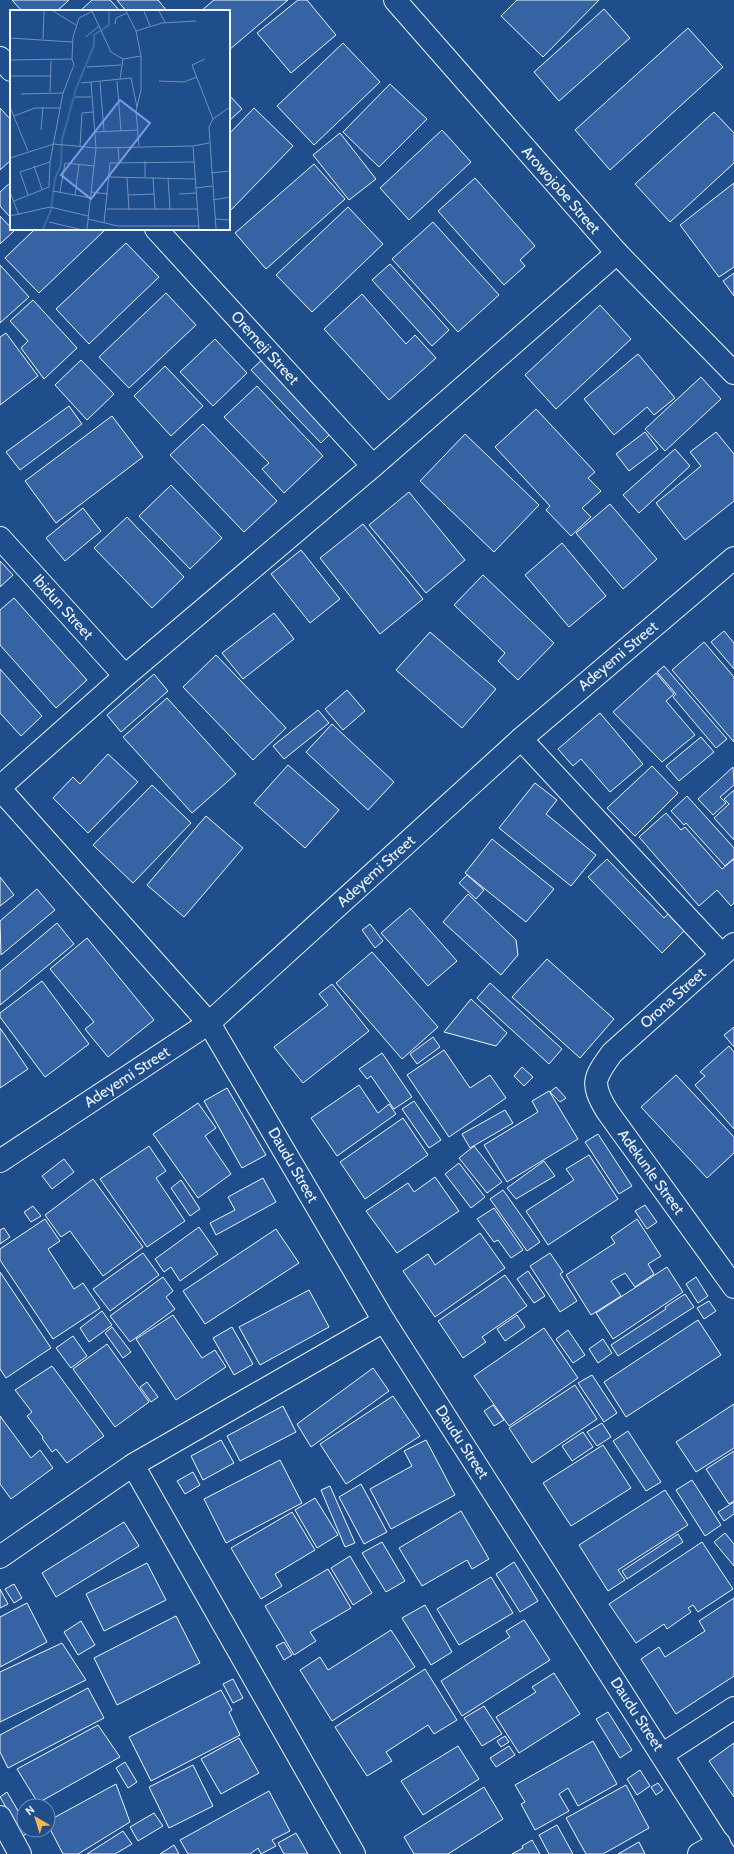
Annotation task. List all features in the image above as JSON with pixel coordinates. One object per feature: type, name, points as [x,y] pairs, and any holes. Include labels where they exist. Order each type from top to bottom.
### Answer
[{"type":"street","name":"Arowojobe Street","points":[[395,0],[617,253],[734,373]]},
{"type":"street","points":[[0,58],[10,69]]},
{"type":"street","name":"Oremeji Street","points":[[157,230],[373,466]]},
{"type":"street","points":[[0,788],[125,676],[373,466],[617,253]]},
{"type":"street","name":"Ibidun Street","points":[[0,538],[125,676]]},
{"type":"street","name":"Adeyemi Street","points":[[0,1161],[210,1023],[521,739],[734,558]]},
{"type":"street","points":[[521,739],[728,949]]},
{"type":"street","name":"Daudu Street","points":[[0,788],[210,1023],[384,1321],[663,1754],[722,1849]]},
{"type":"street","name":"Orona Street","points":[[612,1052],[728,949]]},
{"type":"street","name":"Adekunle Street","points":[[612,1052],[596,1075],[597,1094],[608,1112],[734,1287]]},
{"type":"street","points":[[0,1557],[133,1465],[384,1321]]},
{"type":"street","points":[[133,1465],[354,1854]]},
{"type":"street","points":[[663,1754],[734,1708]]},
{"type":"street","points":[[0,1817],[20,1854]]},
{"type":"street","points":[[699,1854],[722,1849]]},
{"type":"building","points":[[12,0],[69,0],[58,10],[21,10]]},
{"type":"building","points":[[92,0],[110,0],[119,10],[81,10]]},
{"type":"building","points":[[117,0],[158,0],[166,10],[125,10]]},
{"type":"building","points":[[214,0],[288,0],[230,49],[230,10],[202,10]]},
{"type":"building","points":[[298,0],[307,0],[336,35],[291,73],[257,33]]},
{"type":"building","points":[[517,0],[599,0],[543,57],[501,16]]},
{"type":"building","points":[[604,9],[630,38],[559,101],[534,72]]},
{"type":"building","points":[[688,28],[723,67],[610,170],[575,130]]},
{"type":"building","points":[[343,43],[380,82],[314,145],[277,106]]},
{"type":"building","points":[[390,84],[427,119],[379,167],[343,132]]},
{"type":"building","points":[[230,96],[242,109],[230,120]]},
{"type":"building","points":[[0,108],[10,119],[10,161],[0,170]]},
{"type":"building","points":[[254,108],[293,146],[230,211],[230,133]]},
{"type":"building","points":[[714,112],[734,133],[734,163],[670,222],[635,184]]},
{"type":"building","points":[[442,130],[471,162],[409,220],[380,188]]},
{"type":"building","points":[[340,133],[376,179],[349,200],[313,155]]},
{"type":"building","points":[[314,164],[345,199],[266,269],[235,233]]},
{"type":"building","points":[[475,178],[535,246],[520,260],[525,266],[504,285],[438,211]]},
{"type":"building","points":[[10,183],[10,217],[0,206],[0,192]]},
{"type":"building","points":[[734,183],[734,267],[719,277],[680,225]]},
{"type":"building","points":[[348,207],[383,244],[312,312],[276,275]]},
{"type":"building","points":[[0,216],[10,227],[10,230],[14,231],[0,244]]},
{"type":"building","points":[[433,222],[499,295],[458,332],[392,259]]},
{"type":"building","points":[[34,230],[105,230],[39,293],[5,258]]},
{"type":"building","points":[[126,243],[159,277],[89,344],[56,309]]},
{"type":"building","points":[[390,264],[449,330],[432,346],[372,280]]},
{"type":"building","points":[[0,265],[29,297],[0,323]]},
{"type":"building","points":[[734,273],[734,296],[723,281]]},
{"type":"building","points":[[166,293],[196,325],[129,388],[99,357]]},
{"type":"building","points":[[362,294],[406,344],[415,335],[436,358],[389,400],[324,329]]},
{"type":"building","points":[[33,300],[77,348],[44,379],[21,348],[28,341],[10,321]]},
{"type":"building","points":[[600,305],[631,339],[556,409],[525,375]]},
{"type":"building","points":[[6,333],[38,376],[0,405],[0,337]]},
{"type":"building","points":[[215,339],[247,373],[213,406],[180,372]]},
{"type":"building","points":[[638,354],[675,398],[654,415],[647,407],[614,435],[584,399]]},
{"type":"building","points":[[266,356],[335,429],[321,443],[251,370]]},
{"type":"building","points":[[81,360],[114,394],[87,420],[55,385]]},
{"type":"building","points":[[165,366],[203,406],[171,436],[134,396]]},
{"type":"building","points":[[701,377],[721,399],[665,451],[645,429]]},
{"type":"building","points":[[257,386],[323,456],[284,493],[262,469],[269,463],[224,417]]},
{"type":"building","points":[[69,406],[82,424],[20,470],[6,452]]},
{"type":"building","points":[[536,409],[595,472],[588,478],[601,491],[582,508],[591,517],[571,536],[546,510],[550,506],[495,447]]},
{"type":"building","points":[[112,416],[143,457],[56,523],[25,481]]},
{"type":"building","points":[[203,424],[277,501],[244,532],[170,455]]},
{"type":"building","points":[[645,432],[658,449],[629,471],[616,454]]},
{"type":"building","points":[[716,432],[734,454],[734,501],[685,540],[656,503],[701,466],[690,452]]},
{"type":"building","points":[[465,434],[539,505],[494,552],[420,481]]},
{"type":"building","points":[[675,449],[690,466],[639,513],[623,495]]},
{"type":"building","points":[[171,485],[222,538],[190,569],[139,516]]},
{"type":"building","points":[[409,492],[465,560],[426,593],[369,525]]},
{"type":"building","points":[[610,504],[657,559],[623,589],[576,533]]},
{"type":"building","points":[[83,508],[101,531],[65,561],[46,538]]},
{"type":"building","points":[[127,517],[184,577],[152,608],[94,548]]},
{"type":"building","points":[[363,524],[423,599],[380,634],[320,558]]},
{"type":"building","points":[[562,543],[606,596],[569,627],[525,575]]},
{"type":"building","points":[[301,550],[340,599],[310,623],[271,574]]},
{"type":"building","points":[[0,561],[13,575],[0,587]]},
{"type":"building","points":[[483,575],[554,643],[518,680],[498,661],[505,653],[454,605]]},
{"type":"building","points":[[14,598],[87,680],[56,708],[0,645],[0,610]]},
{"type":"building","points":[[274,613],[294,639],[243,679],[222,653]]},
{"type":"building","points":[[724,631],[734,643],[734,669],[711,642]]},
{"type":"building","points":[[430,632],[496,689],[462,728],[396,670]]},
{"type":"building","points":[[704,642],[734,677],[734,742],[672,670]]},
{"type":"building","points":[[216,655],[286,728],[253,760],[183,687]]},
{"type":"building","points":[[664,666],[727,739],[716,748],[673,697],[676,694],[657,672]]},
{"type":"building","points":[[0,669],[42,716],[21,736],[0,713]]},
{"type":"building","points":[[656,673],[674,694],[666,701],[695,735],[662,762],[613,712]]},
{"type":"building","points":[[154,674],[168,691],[121,732],[107,715]]},
{"type":"building","points":[[347,690],[365,711],[343,730],[325,709]]},
{"type":"building","points":[[167,698],[236,774],[192,813],[123,737]]},
{"type":"building","points":[[318,710],[329,723],[284,759],[273,746]]},
{"type":"building","points":[[600,713],[643,764],[610,792],[581,759],[573,766],[558,749]]},
{"type":"building","points":[[332,724],[394,782],[368,810],[306,752]]},
{"type":"building","points":[[701,737],[714,752],[679,781],[666,766]]},
{"type":"building","points":[[108,754],[138,782],[88,833],[53,798],[73,777],[80,784]]},
{"type":"building","points":[[288,765],[339,810],[305,848],[254,803]]},
{"type":"building","points":[[652,766],[678,793],[635,836],[607,808]]},
{"type":"building","points":[[733,767],[734,785],[720,797],[726,803],[713,815],[698,799]]},
{"type":"building","points":[[535,783],[557,800],[546,814],[596,855],[571,886],[499,828]]},
{"type":"building","points":[[152,785],[191,823],[133,883],[93,845]]},
{"type":"building","points":[[734,790],[734,840],[714,818],[729,804],[724,799]]},
{"type":"building","points":[[687,796],[734,848],[734,858],[725,866],[686,823],[684,825],[671,811]]},
{"type":"building","points":[[666,813],[681,830],[685,827],[722,869],[734,859],[734,903],[731,906],[717,890],[699,906],[639,837]]},
{"type":"building","points":[[206,816],[243,848],[184,917],[147,885]]},
{"type":"building","points":[[492,839],[554,889],[526,922],[465,873]]},
{"type":"building","points":[[607,859],[664,918],[668,914],[684,931],[662,953],[588,877]]},
{"type":"building","points":[[467,875],[484,890],[476,899],[459,883]]},
{"type":"building","points":[[0,877],[14,895],[0,906]]},
{"type":"building","points":[[37,889],[55,910],[1,955],[0,921]]},
{"type":"building","points":[[468,894],[516,940],[518,955],[501,975],[443,922]]},
{"type":"building","points":[[410,908],[457,961],[428,986],[381,933]]},
{"type":"building","points":[[57,923],[74,944],[0,1005],[0,971]]},
{"type":"building","points":[[370,924],[383,941],[375,948],[362,930]]},
{"type":"building","points":[[87,938],[154,1020],[108,1057],[85,1029],[94,1022],[50,969]]},
{"type":"building","points":[[372,952],[438,1027],[402,1059],[336,983]]},
{"type":"building","points":[[547,959],[614,1019],[580,1058],[512,997]]},
{"type":"building","points":[[42,981],[89,1044],[45,1077],[0,1017],[0,1013]]},
{"type":"building","points":[[490,983],[562,1049],[549,1064],[477,998]]},
{"type":"building","points":[[332,984],[369,1031],[303,1083],[274,1047],[328,1005],[319,994]]},
{"type":"building","points":[[471,999],[507,1033],[496,1046],[444,1032]]},
{"type":"building","points":[[734,1027],[734,1047],[724,1035]]},
{"type":"building","points":[[0,1028],[28,1069],[0,1088]]},
{"type":"building","points":[[433,1037],[440,1047],[417,1064],[410,1054]]},
{"type":"building","points":[[729,1046],[734,1052],[734,1129],[695,1085],[705,1076],[700,1072]]},
{"type":"building","points":[[444,1050],[470,1088],[490,1075],[506,1098],[449,1137],[407,1075]]},
{"type":"building","points":[[382,1053],[412,1097],[394,1109],[371,1076],[367,1079],[359,1069]]},
{"type":"building","points":[[522,1067],[533,1077],[524,1086],[514,1076]]},
{"type":"building","points":[[676,1075],[734,1137],[734,1153],[707,1178],[641,1107]]},
{"type":"building","points":[[359,1085],[378,1113],[389,1104],[396,1114],[337,1156],[311,1118]]},
{"type":"building","points":[[556,1087],[566,1098],[560,1102],[550,1092]]},
{"type":"building","points":[[227,1088],[266,1155],[242,1168],[204,1101]]},
{"type":"building","points":[[549,1091],[578,1139],[507,1182],[484,1145],[538,1112],[532,1101]]},
{"type":"building","points":[[414,1101],[441,1140],[429,1148],[402,1109]]},
{"type":"building","points":[[198,1103],[216,1128],[205,1136],[231,1174],[198,1198],[153,1134]]},
{"type":"building","points":[[505,1110],[513,1123],[470,1148],[462,1134]]},
{"type":"building","points":[[403,1118],[428,1155],[365,1199],[340,1162]]},
{"type":"building","points":[[598,1134],[632,1186],[619,1194],[585,1142]]},
{"type":"building","points":[[149,1146],[166,1171],[156,1178],[185,1221],[147,1247],[100,1179]]},
{"type":"building","points":[[474,1146],[502,1182],[487,1193],[459,1158]]},
{"type":"building","points":[[589,1155],[618,1199],[548,1245],[526,1211],[574,1180],[566,1169]]},
{"type":"building","points":[[64,1159],[74,1172],[52,1189],[42,1176]]},
{"type":"building","points":[[544,1161],[555,1176],[516,1199],[507,1188]]},
{"type":"building","points":[[459,1163],[485,1197],[471,1208],[445,1174]]},
{"type":"building","points":[[435,1177],[459,1211],[397,1253],[366,1211],[408,1183],[414,1192]]},
{"type":"building","points":[[263,1178],[276,1202],[216,1235],[210,1223],[235,1210],[228,1197]]},
{"type":"building","points":[[93,1179],[143,1247],[103,1276],[70,1231],[61,1237],[45,1215]]},
{"type":"building","points":[[181,1180],[200,1209],[190,1216],[171,1188]]},
{"type":"building","points":[[503,1190],[540,1242],[527,1251],[490,1199]]},
{"type":"building","points":[[645,1205],[657,1222],[647,1229],[635,1211]]},
{"type":"building","points":[[33,1206],[41,1216],[31,1222],[24,1212]]},
{"type":"building","points":[[494,1208],[523,1250],[511,1258],[498,1240],[494,1242],[477,1219]]},
{"type":"building","points":[[45,1219],[60,1241],[48,1249],[74,1289],[83,1283],[100,1308],[53,1339],[0,1260],[0,1249]]},
{"type":"building","points":[[637,1219],[661,1256],[648,1264],[654,1274],[635,1287],[625,1273],[611,1281],[621,1296],[591,1315],[566,1275],[615,1243],[611,1237]]},
{"type":"building","points":[[199,1227],[218,1254],[180,1281],[171,1267],[164,1272],[155,1259]]},
{"type":"building","points":[[4,1228],[10,1237],[0,1244],[0,1230]]},
{"type":"building","points":[[276,1229],[299,1263],[205,1324],[183,1291]]},
{"type":"building","points":[[480,1233],[505,1268],[435,1317],[403,1271],[428,1254],[435,1265]]},
{"type":"building","points":[[143,1253],[159,1275],[110,1311],[93,1289]]},
{"type":"building","points":[[550,1253],[563,1272],[560,1274],[577,1301],[560,1312],[530,1266]]},
{"type":"building","points":[[667,1267],[683,1292],[613,1339],[596,1313]]},
{"type":"building","points":[[528,1271],[545,1296],[534,1303],[517,1279]]},
{"type":"building","points":[[0,1272],[51,1348],[6,1378],[0,1369]]},
{"type":"building","points":[[505,1275],[527,1306],[482,1337],[486,1342],[463,1358],[438,1321]]},
{"type":"building","points":[[163,1277],[173,1291],[166,1297],[175,1309],[130,1342],[110,1316]]},
{"type":"building","points":[[696,1277],[708,1296],[698,1303],[686,1284]]},
{"type":"building","points":[[309,1290],[329,1327],[260,1365],[239,1327]]},
{"type":"building","points":[[685,1294],[694,1307],[618,1356],[611,1345],[666,1309],[665,1307]]},
{"type":"building","points":[[709,1301],[716,1311],[704,1319],[697,1308]]},
{"type":"building","points":[[102,1311],[112,1325],[89,1342],[80,1328]]},
{"type":"building","points":[[173,1315],[202,1358],[215,1350],[226,1367],[176,1400],[136,1339]]},
{"type":"building","points":[[517,1315],[525,1327],[505,1341],[497,1329]]},
{"type":"building","points":[[698,1320],[721,1355],[626,1417],[604,1382]]},
{"type":"building","points":[[112,1327],[131,1352],[123,1358],[105,1333]]},
{"type":"building","points":[[232,1327],[253,1364],[234,1375],[213,1338]]},
{"type":"building","points":[[544,1328],[578,1378],[509,1426],[474,1376]]},
{"type":"building","points":[[568,1330],[585,1355],[573,1363],[556,1339]]},
{"type":"building","points":[[73,1336],[87,1356],[71,1368],[56,1348]]},
{"type":"building","points":[[603,1339],[612,1353],[598,1363],[589,1349]]},
{"type":"building","points":[[107,1344],[149,1402],[115,1427],[73,1369]]},
{"type":"building","points":[[52,1366],[104,1436],[67,1463],[56,1449],[52,1452],[42,1438],[43,1437],[27,1416],[32,1412],[15,1390]]},
{"type":"building","points":[[373,1368],[389,1391],[311,1447],[297,1424]]},
{"type":"building","points":[[592,1375],[617,1413],[604,1422],[578,1383]]},
{"type":"building","points":[[147,1382],[158,1397],[151,1402],[140,1387]]},
{"type":"building","points":[[575,1385],[597,1419],[532,1463],[509,1428]]},
{"type":"building","points":[[393,1396],[420,1436],[346,1484],[320,1444]]},
{"type":"building","points":[[734,1404],[734,1448],[696,1472],[676,1442]]},
{"type":"building","points":[[493,1405],[504,1420],[494,1426],[484,1411]]},
{"type":"building","points":[[283,1406],[296,1432],[240,1461],[227,1436]]},
{"type":"building","points":[[0,1416],[31,1458],[40,1450],[53,1468],[11,1499],[0,1484]]},
{"type":"building","points":[[602,1423],[611,1437],[597,1446],[587,1432]]},
{"type":"building","points":[[628,1431],[661,1482],[646,1491],[613,1441]]},
{"type":"building","points":[[583,1432],[593,1447],[572,1461],[562,1446]]},
{"type":"building","points":[[221,1440],[234,1463],[203,1480],[191,1456]]},
{"type":"building","points":[[426,1440],[455,1495],[391,1529],[370,1489],[412,1466],[404,1451]]},
{"type":"building","points":[[603,1445],[631,1488],[571,1526],[543,1483]]},
{"type":"building","points":[[734,1451],[734,1501],[729,1504],[706,1469]]},
{"type":"building","points":[[280,1460],[302,1503],[226,1543],[204,1499]]},
{"type":"building","points":[[193,1472],[200,1485],[185,1494],[177,1481]]},
{"type":"building","points":[[692,1480],[721,1525],[705,1536],[676,1490]]},
{"type":"building","points":[[361,1484],[387,1532],[364,1544],[339,1497]]},
{"type":"building","points":[[330,1486],[355,1543],[345,1547],[321,1490]]},
{"type":"building","points":[[665,1490],[688,1525],[618,1570],[625,1580],[608,1591],[579,1545]]},
{"type":"building","points":[[315,1498],[338,1535],[317,1548],[295,1510]]},
{"type":"building","points":[[734,1502],[734,1514],[724,1521],[718,1512]]},
{"type":"building","points":[[461,1511],[489,1559],[472,1569],[467,1560],[422,1586],[399,1548]]},
{"type":"building","points":[[292,1512],[315,1550],[275,1574],[282,1586],[261,1599],[231,1548]]},
{"type":"building","points":[[124,1522],[139,1546],[56,1597],[42,1573]]},
{"type":"building","points":[[725,1533],[734,1544],[734,1566],[714,1542]]},
{"type":"building","points":[[678,1534],[683,1542],[627,1579],[622,1571]]},
{"type":"building","points":[[382,1542],[405,1581],[386,1592],[362,1553]]},
{"type":"building","points":[[702,1542],[733,1589],[698,1612],[693,1605],[688,1608],[691,1612],[667,1629],[664,1624],[636,1643],[609,1604]]},
{"type":"building","points":[[350,1556],[372,1593],[353,1605],[331,1568]]},
{"type":"building","points":[[514,1562],[538,1601],[520,1612],[496,1574]]},
{"type":"building","points":[[147,1563],[166,1600],[104,1631],[86,1594]]},
{"type":"building","points":[[328,1569],[351,1608],[310,1632],[316,1641],[294,1655],[265,1606]]},
{"type":"building","points":[[491,1577],[513,1613],[459,1645],[437,1609]]},
{"type":"building","points":[[14,1584],[22,1598],[14,1603],[5,1589]]},
{"type":"building","points":[[0,1589],[8,1604],[0,1608]]},
{"type":"building","points":[[734,1598],[734,1676],[676,1714],[641,1659],[659,1647],[665,1657],[705,1631],[699,1621]]},
{"type":"building","points":[[27,1603],[47,1642],[0,1667],[0,1617]]},
{"type":"building","points":[[425,1605],[452,1652],[431,1665],[402,1618]]},
{"type":"building","points":[[176,1616],[200,1663],[117,1705],[94,1658]]},
{"type":"building","points":[[524,1620],[550,1660],[462,1716],[441,1681],[510,1637],[506,1631]]},
{"type":"building","points":[[81,1621],[95,1645],[78,1655],[64,1632]]},
{"type":"building","points":[[391,1630],[415,1667],[332,1721],[300,1670],[320,1657],[328,1670]]},
{"type":"building","points":[[284,1642],[292,1655],[284,1660],[276,1646]]},
{"type":"building","points":[[62,1643],[86,1680],[0,1722],[0,1672]]},
{"type":"building","points":[[425,1669],[457,1720],[434,1734],[428,1725],[386,1752],[392,1761],[367,1776],[335,1727]]},
{"type":"building","points":[[554,1673],[580,1714],[519,1753],[496,1717],[536,1692],[532,1687]]},
{"type":"building","points":[[233,1679],[243,1698],[233,1703],[223,1684]]},
{"type":"building","points":[[88,1688],[104,1718],[8,1768],[0,1752],[0,1735]]},
{"type":"building","points":[[221,1690],[232,1710],[229,1712],[240,1735],[151,1781],[129,1737]]},
{"type":"building","points":[[484,1706],[502,1734],[482,1746],[464,1718]]},
{"type":"building","points":[[608,1712],[632,1750],[620,1758],[596,1719]]},
{"type":"building","points":[[98,1725],[120,1757],[47,1798],[35,1798],[17,1769]]},
{"type":"building","points":[[505,1736],[509,1742],[501,1747],[497,1741]]},
{"type":"building","points":[[239,1738],[259,1773],[221,1794],[201,1759]]},
{"type":"building","points":[[593,1741],[617,1784],[578,1806],[568,1788],[559,1794],[569,1811],[535,1830],[521,1804],[525,1802],[515,1785]]},
{"type":"building","points":[[734,1743],[734,1797],[709,1761]]},
{"type":"building","points":[[458,1746],[479,1779],[423,1815],[401,1781]]},
{"type":"building","points":[[509,1746],[515,1755],[496,1767],[490,1758]]},
{"type":"building","points":[[125,1762],[137,1782],[128,1788],[116,1768]]},
{"type":"building","points":[[193,1765],[213,1806],[169,1828],[149,1787]]},
{"type":"building","points":[[640,1770],[650,1786],[637,1795],[627,1779]]},
{"type":"building","points":[[658,1783],[663,1790],[656,1795],[651,1787]]},
{"type":"building","points":[[116,1784],[130,1822],[78,1854],[63,1854],[55,1838],[56,1838],[56,1817]]},
{"type":"building","points":[[626,1785],[649,1828],[603,1854],[586,1854],[566,1818]]},
{"type":"building","points":[[484,1787],[503,1819],[448,1854],[414,1854],[404,1837]]},
{"type":"building","points":[[269,1791],[290,1831],[272,1840],[276,1846],[261,1854],[258,1848],[250,1854],[188,1854],[180,1840]]},
{"type":"building","points":[[7,1792],[16,1807],[16,1824],[0,1797]]},
{"type":"building","points":[[154,1813],[163,1826],[138,1841],[130,1827]]},
{"type":"building","points":[[557,1825],[573,1854],[549,1854],[539,1835]]},
{"type":"building","points":[[123,1831],[132,1844],[115,1854],[87,1854]]},
{"type":"building","points":[[296,1833],[308,1854],[284,1854],[278,1843]]},
{"type":"building","points":[[532,1840],[540,1854],[512,1854],[523,1848],[522,1846]]},
{"type":"building","points":[[639,1842],[645,1854],[618,1854]]},
{"type":"building","points":[[174,1845],[179,1854],[160,1854]]}]
